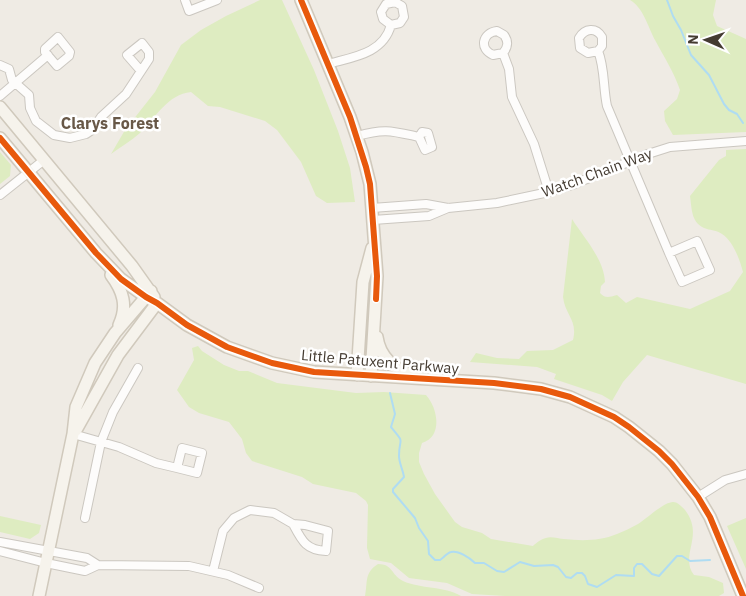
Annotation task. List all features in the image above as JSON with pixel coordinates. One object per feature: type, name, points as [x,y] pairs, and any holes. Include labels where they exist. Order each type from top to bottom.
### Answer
[{"type":"street","points":[[185,0],[189,11],[217,0]]},
{"type":"street","points":[[301,0],[357,136],[370,184],[373,244],[377,276],[371,376]]},
{"type":"street","points":[[328,64],[372,51],[388,35],[391,26]]},
{"type":"street","points":[[598,51],[601,58],[607,106],[669,253],[682,282],[710,270],[697,241],[669,253]]},
{"type":"street","points":[[503,53],[509,69],[512,97],[534,144],[549,192]]},
{"type":"street","points":[[0,96],[48,55]]},
{"type":"street","points":[[0,65],[9,69],[15,84],[27,92],[32,114],[42,127],[54,135],[70,138],[86,134],[92,130],[101,117],[126,94],[142,71]]},
{"type":"street","name":"Little Patuxent Parkway","points":[[0,107],[44,160],[148,294],[187,325],[248,356],[293,368],[333,374],[528,387],[553,392],[584,403],[614,418],[644,438],[672,464],[698,496],[710,516],[743,596]]},
{"type":"street","points":[[357,136],[382,130],[419,137]]},
{"type":"street","name":"Little Patuxent Parkway","points":[[0,138],[96,253],[121,279],[148,294]]},
{"type":"street","name":"Watch Chain Way","points":[[372,208],[426,204],[448,208],[497,203],[549,192],[592,178],[630,161],[670,147],[746,141]]},
{"type":"street","points":[[0,195],[44,160]]},
{"type":"street","name":"Watch Chain Way","points":[[372,220],[429,216],[448,208]]},
{"type":"street","points":[[357,375],[363,282],[373,244]]},
{"type":"street","points":[[96,253],[117,283],[123,297],[122,317],[115,333]]},
{"type":"street","points":[[39,596],[74,434],[76,407],[95,364],[115,333],[148,294]]},
{"type":"street","points":[[74,434],[118,355],[157,303]]},
{"type":"street","points":[[375,318],[378,344],[386,360],[398,370],[419,379]]},
{"type":"street","points":[[84,518],[101,442],[113,412],[138,368]]},
{"type":"street","points":[[74,434],[119,447],[156,463],[177,468]]},
{"type":"street","points":[[698,496],[725,480],[746,474]]},
{"type":"street","points":[[213,571],[223,530],[228,522],[241,513],[250,510],[274,513],[293,524],[328,531],[326,551],[309,548],[293,524]]},
{"type":"street","points":[[0,542],[87,558],[98,565]]},
{"type":"street","points":[[0,551],[85,571],[98,565],[179,565],[213,571],[243,580],[260,588]]},
{"type":"green space","points":[[260,0],[282,0],[314,70],[338,131],[350,168],[355,202],[327,203],[316,196],[301,162],[277,130],[265,121],[220,107],[208,106],[191,92],[175,97],[162,108],[140,133],[111,154],[125,130],[155,92],[181,45],[201,30]]},
{"type":"green space","points":[[630,0],[716,0],[713,15],[717,26],[746,39],[746,132],[673,135],[665,121],[664,111],[677,99],[680,90],[642,12]]},
{"type":"green space","points":[[746,149],[746,384],[647,355],[623,382],[612,401],[602,395],[554,379],[556,374],[537,367],[470,362],[476,353],[497,358],[519,359],[527,351],[553,350],[573,340],[573,322],[563,297],[572,219],[593,249],[601,265],[605,282],[601,286],[600,293],[604,296],[617,295],[626,303],[637,297],[690,309],[730,291],[743,272],[738,257],[726,237],[698,224],[693,216],[690,196],[719,160],[726,156],[726,150]]},
{"type":"green space","points":[[0,152],[11,165],[10,176],[0,184]]},
{"type":"green space","points":[[198,346],[202,351],[224,365],[239,371],[248,371],[277,383],[356,393],[384,392],[426,395],[436,414],[436,429],[429,440],[422,443],[419,453],[419,462],[424,474],[435,494],[455,522],[462,527],[482,533],[491,539],[533,546],[540,540],[548,537],[571,540],[604,538],[635,525],[669,503],[677,503],[691,519],[693,528],[689,560],[690,568],[694,575],[709,577],[723,583],[724,593],[719,596],[505,596],[472,594],[447,583],[409,578],[391,563],[370,559],[367,548],[368,505],[356,493],[313,484],[302,477],[252,461],[246,453],[242,439],[229,422],[199,413],[189,407],[177,390],[194,360],[192,348]]},
{"type":"green space","points":[[0,516],[41,525],[39,533],[30,539],[0,532]]},
{"type":"green space","points":[[746,518],[746,569],[727,526]]},
{"type":"green space","points":[[378,564],[387,566],[399,579],[410,584],[447,591],[461,596],[365,596],[370,571]]},
{"type":"waterway","points":[[667,0],[691,55],[709,75],[724,104],[729,110],[737,114],[743,123]]},
{"type":"waterway","points":[[390,393],[395,414],[391,427],[401,441],[399,459],[404,477],[393,489],[393,492],[415,518],[428,541],[429,554],[435,560],[440,560],[448,553],[457,552],[475,563],[484,563],[497,571],[504,572],[520,562],[534,566],[553,565],[558,567],[566,577],[571,578],[577,573],[582,573],[588,584],[597,587],[616,575],[634,576],[634,568],[637,564],[642,564],[652,574],[659,576],[677,556],[682,556],[690,561],[710,560]]},
{"type":"cycle path","points":[[301,0],[350,117],[366,167],[370,184],[377,276],[376,299]]},
{"type":"cycle path","points":[[0,138],[96,253],[121,279],[187,325],[227,347],[272,363],[314,372],[494,383],[541,389],[570,397],[614,417],[659,451],[672,464],[698,497],[710,517],[743,596]]},
{"type":"district","name":"Clarys Forest","points":[[110,123]]}]
